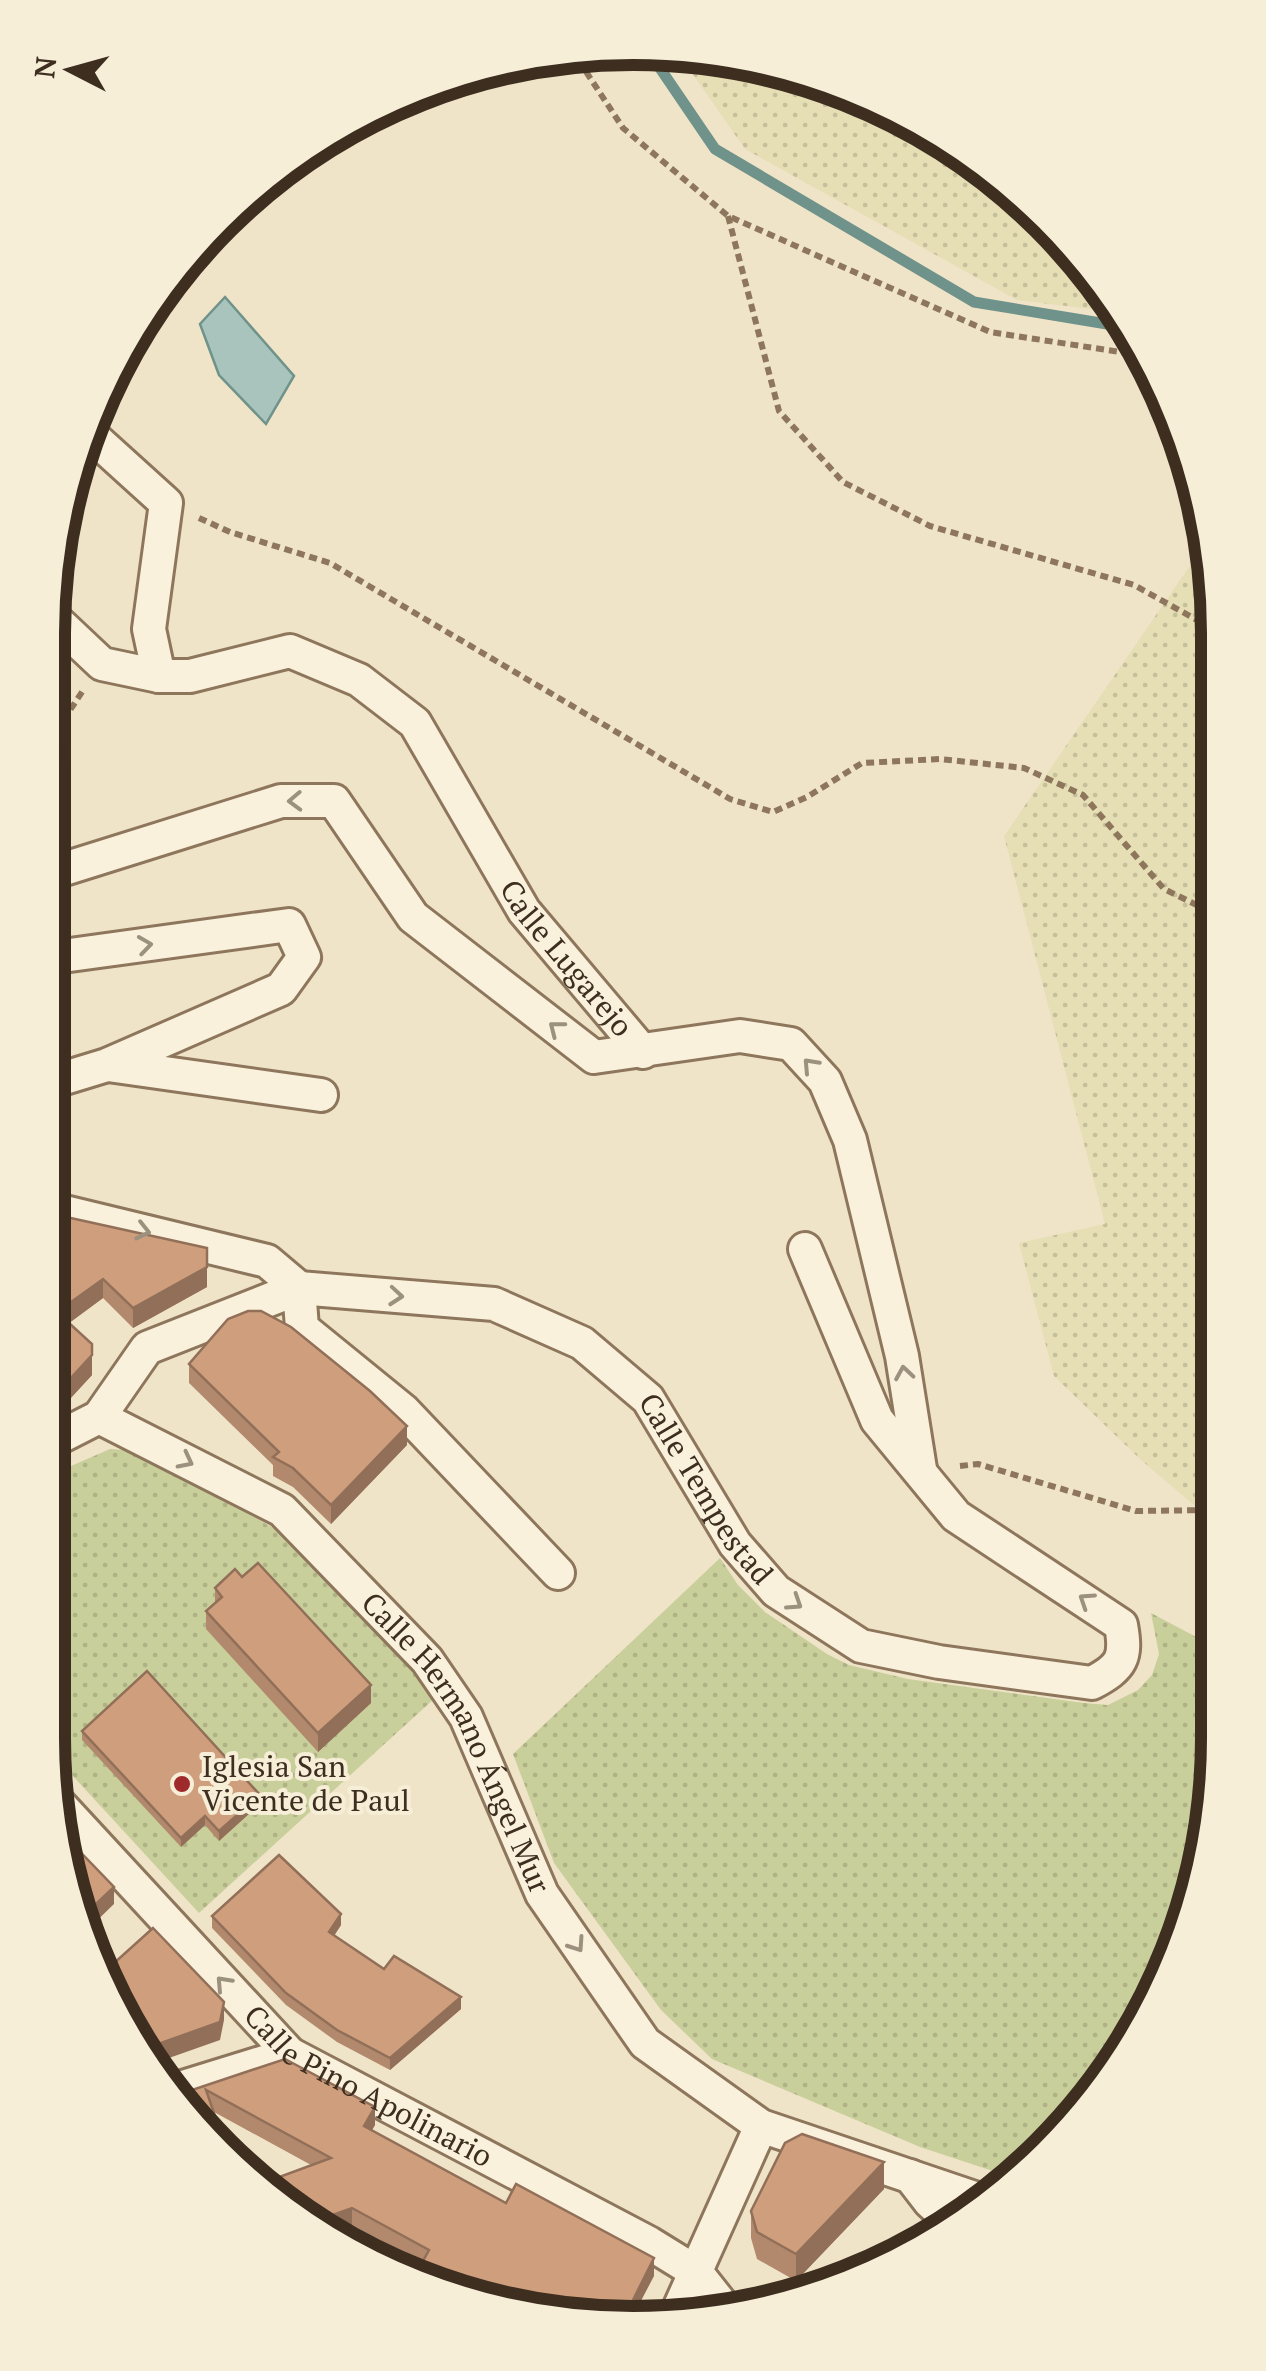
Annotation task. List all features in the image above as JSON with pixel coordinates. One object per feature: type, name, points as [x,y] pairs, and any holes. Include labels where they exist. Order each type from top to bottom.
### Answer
[{"type":"street","points":[[98,442],[166,503],[149,629],[159,676]]},
{"type":"street","points":[[65,629],[102,664]]},
{"type":"street","name":"Calle Lugarejo","points":[[102,664],[159,676],[190,676],[290,651],[359,680],[415,724],[524,911],[643,1052]]},
{"type":"street","name":"Calle Lugarejo","points":[[65,866],[281,801],[334,801],[413,917],[594,1057],[643,1052]]},
{"type":"street","points":[[65,956],[289,925],[304,958],[281,989],[107,1065],[65,1079]]},
{"type":"street","name":"Calle Tempestad","points":[[643,1052],[740,1036],[791,1044],[825,1080],[850,1140],[902,1356],[920,1469]]},
{"type":"street","points":[[107,1065],[321,1095]]},
{"type":"street","points":[[65,1212],[267,1260],[299,1288],[302,1328],[404,1411],[558,1574]]},
{"type":"street","name":"Calle Tempestad","points":[[65,1434],[99,1417],[147,1348],[299,1288],[494,1304],[582,1343],[648,1399],[735,1544],[776,1591],[861,1646],[1092,1684],[1114,1672],[1126,1650],[1121,1624],[956,1516],[877,1420],[805,1250]]},
{"type":"street","name":"Calle Hermano Ángel Mur","points":[[99,1417],[282,1510],[427,1660],[466,1717],[542,1894],[645,2043],[762,2126],[969,2196]]},
{"type":"street","name":"Calle Pino Apolinario","points":[[71,1817],[290,2054],[649,2243],[696,2272],[718,2299]]},
{"type":"street","points":[[184,2087],[290,2054]]},
{"type":"street","points":[[681,2304],[762,2126]]},
{"type":"street","points":[[910,2176],[943,2213]]},
{"type":"path","points":[[583,67],[624,128],[728,216],[990,332],[1127,353]]},
{"type":"path","points":[[728,216],[779,410],[843,482],[930,526],[1134,586],[1201,622]]},
{"type":"path","points":[[166,503],[230,532],[330,563],[730,799],[774,812],[862,764],[940,759],[1024,768],[1083,795],[1164,889],[1201,908]]},
{"type":"path","points":[[65,717],[102,664]]},
{"type":"path","points":[[920,1469],[978,1464],[1136,1511],[1201,1510]]},
{"type":"shaded area","points":[[689,68],[744,76],[816,95],[917,141],[1008,206],[1060,258],[1100,310],[1017,300],[745,149]]},
{"type":"shaded area","points":[[1196,557],[1201,633],[1201,1511],[1054,1376],[1019,1243],[1105,1224],[1004,836]]},
{"type":"green space","points":[[110,1449],[142,1451],[297,1542],[434,1687],[435,1698],[199,1913],[66,1768],[65,1469]]},
{"type":"green space","points":[[720,1558],[738,1585],[765,1612],[827,1654],[849,1665],[908,1679],[1108,1705],[1138,1690],[1152,1675],[1159,1654],[1151,1613],[1201,1640],[1200,1775],[1190,1849],[1171,1921],[1142,1989],[1105,2054],[1060,2113],[998,2173],[920,2147],[712,2059],[661,2010],[554,1863],[513,1754]]},
{"type":"water","points":[[225,297],[294,376],[266,424],[219,375],[200,324]]},
{"type":"building","points":[[65,1217],[207,1248],[207,1267],[133,1308],[103,1279],[65,1306]]},
{"type":"building","points":[[248,1311],[261,1311],[291,1327],[407,1426],[331,1505],[293,1468],[273,1457],[279,1452],[189,1364],[228,1319]]},
{"type":"building","points":[[65,1319],[92,1344],[92,1355],[65,1384]]},
{"type":"building","points":[[258,1563],[371,1685],[318,1733],[206,1611],[222,1597],[215,1588],[235,1569],[242,1577]]},
{"type":"building","name":"Iglesia San Vicente de Paul","points":[[147,1671],[260,1795],[219,1831],[205,1816],[181,1838],[82,1731]]},
{"type":"building","points":[[76,1847],[114,1887],[91,1909]]},
{"type":"building","points":[[279,1855],[341,1914],[329,1932],[384,1969],[394,1956],[461,1997],[390,2058],[337,2030],[286,1993],[212,1916]]},
{"type":"building","points":[[153,1928],[224,2002],[220,2022],[155,2045],[112,1964]]},
{"type":"building","points":[[285,2059],[375,2107],[364,2126],[506,2203],[516,2184],[654,2258],[630,2306],[522,2295],[450,2276],[421,2265],[429,2250],[352,2208],[328,2217],[275,2179],[331,2158],[206,2090],[219,2127],[188,2091]]},
{"type":"building","points":[[802,2134],[884,2162],[796,2254],[757,2232],[751,2211],[785,2143]]},
{"type":"waterway","points":[[658,66],[715,149],[974,302],[1110,324]]},
{"type":"place","name":"Iglesia San Vicente de Paul","points":[[182,1784]]}]
